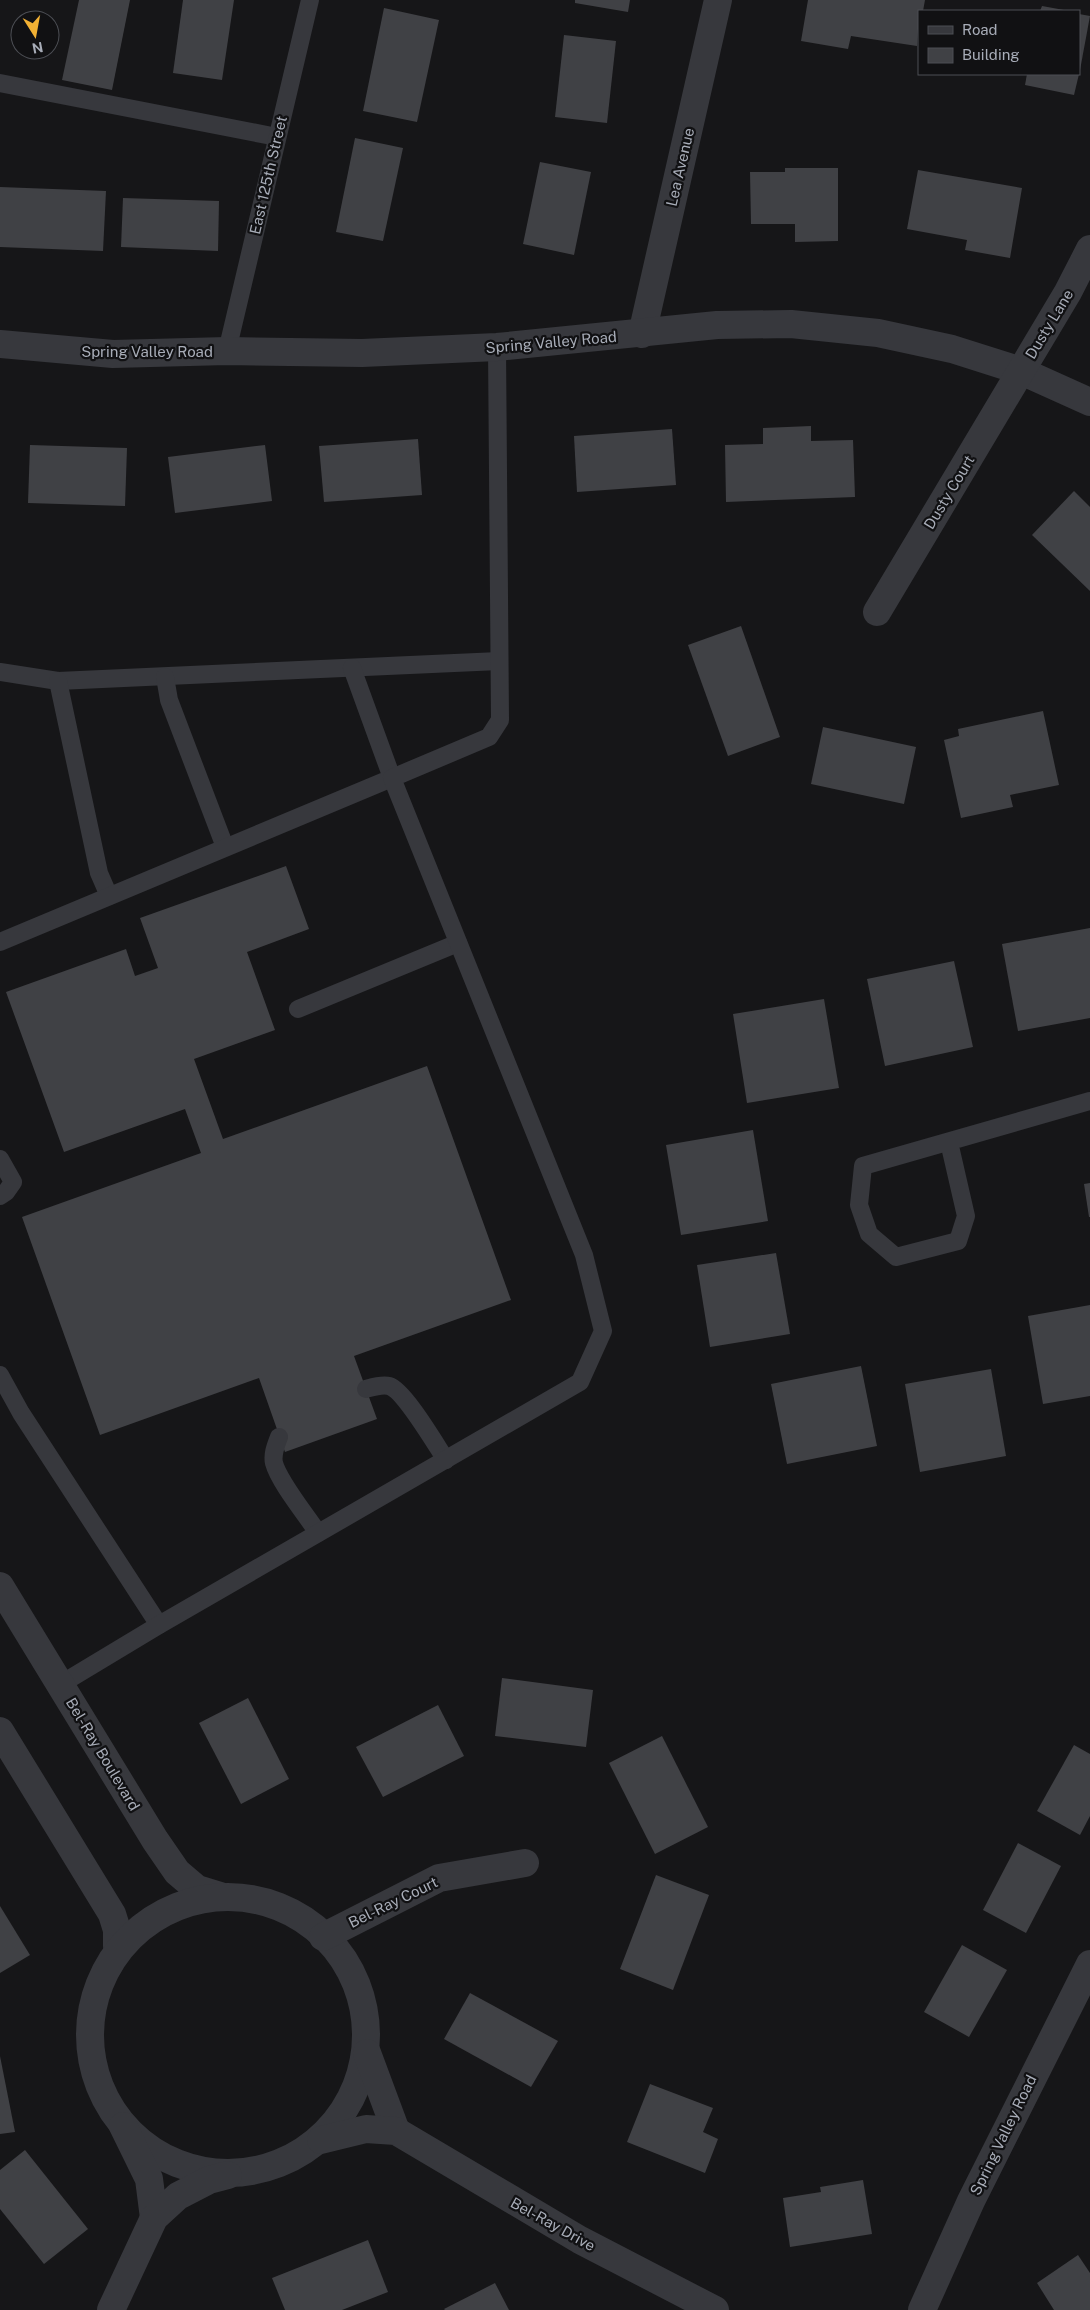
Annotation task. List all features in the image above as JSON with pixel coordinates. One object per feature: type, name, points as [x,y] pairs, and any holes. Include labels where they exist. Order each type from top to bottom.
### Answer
[{"type":"street","name":"Lea Avenue","points":[[642,334],[718,0]]},
{"type":"street","name":"Dusty Lane","points":[[1021,372],[1068,292],[1090,249]]},
{"type":"street","name":"Spring Valley Road","points":[[0,344],[113,354],[227,351],[362,353],[497,347],[717,325],[792,324],[878,333],[942,347],[1021,372],[1090,402]]},
{"type":"street","name":"Dusty Court","points":[[877,612],[1021,372]]},
{"type":"street","name":"Bel-Ray Boulevard","points":[[0,1586],[155,1840],[177,1872],[197,1889],[227,1898],[263,1903],[298,1918],[323,1937],[346,1964],[362,1998],[368,2033],[367,2053],[358,2088],[341,2119],[321,2140],[297,2157],[268,2169],[231,2174],[198,2169],[170,2158],[120,2120],[101,2090],[90,2056],[88,2020],[96,1984],[117,1946],[138,1925],[168,1909],[202,1899],[227,1898]]},
{"type":"street","points":[[0,1731],[112,1914],[117,1930],[117,1946]]},
{"type":"street","name":"Bel-Ray Court","points":[[323,1937],[439,1878],[525,1863]]},
{"type":"street","name":"Spring Valley Road","points":[[922,2310],[971,2201],[1090,1964]]},
{"type":"street","points":[[321,2140],[366,2129],[396,2131],[367,2053]]},
{"type":"street","points":[[120,2120],[148,2179],[154,2218]]},
{"type":"street","name":"Bel-Ray Drive","points":[[396,2131],[580,2240],[715,2310]]},
{"type":"street","points":[[111,2310],[154,2218],[178,2196],[209,2180],[231,2174]]},
{"type":"lane","name":"East 125th Street","points":[[227,351],[310,0]]},
{"type":"lane","points":[[0,83],[278,137]]},
{"type":"lane","points":[[0,942],[489,737],[500,720],[497,347]]},
{"type":"lane","points":[[0,672],[58,682],[499,661]]},
{"type":"lane","points":[[61,1684],[159,1625],[580,1382],[603,1330],[584,1254],[392,778],[352,668]]},
{"type":"lane","points":[[165,677],[169,700],[226,848]]},
{"type":"lane","points":[[58,682],[99,873],[109,896]]},
{"type":"lane","points":[[298,1009],[458,943]]},
{"type":"lane","points":[[949,1142],[966,1216],[958,1241],[896,1257],[869,1234],[859,1205],[863,1166],[1090,1101]]},
{"type":"lane","points":[[0,1159],[13,1182],[6,1192],[0,1196]]},
{"type":"lane","points":[[0,1375],[21,1412],[159,1625]]},
{"type":"lane","points":[[366,1389],[381,1385],[390,1386],[403,1397],[446,1460]]},
{"type":"lane","points":[[280,1437],[274,1449],[274,1463],[280,1476],[318,1533]]},
{"type":"building","points":[[79,0],[130,0],[112,90],[62,80]]},
{"type":"building","points":[[183,0],[234,0],[222,80],[173,73]]},
{"type":"building","points":[[575,0],[630,0],[628,12],[575,3]]},
{"type":"building","points":[[808,0],[925,0],[923,10],[918,10],[917,46],[851,36],[848,49],[801,41]]},
{"type":"building","points":[[1042,6],[1064,10],[1040,10]]},
{"type":"building","points":[[384,8],[439,20],[417,122],[363,111]]},
{"type":"building","points":[[1080,14],[1090,16],[1080,70]]},
{"type":"building","points":[[564,35],[616,41],[607,123],[555,117]]},
{"type":"building","points":[[1027,75],[1079,75],[1074,95],[1025,85]]},
{"type":"building","points":[[355,138],[403,148],[383,241],[336,232]]},
{"type":"building","points":[[540,162],[591,172],[574,255],[523,244]]},
{"type":"building","points":[[785,168],[838,168],[838,241],[795,242],[795,224],[751,224],[750,172],[785,172]]},
{"type":"building","points":[[918,170],[1022,188],[1010,258],[965,250],[967,240],[907,229]]},
{"type":"building","points":[[0,187],[106,191],[103,251],[0,247]]},
{"type":"building","points":[[123,198],[219,201],[218,251],[121,247]]},
{"type":"building","points":[[811,426],[811,441],[853,440],[855,497],[726,502],[725,445],[763,444],[763,428]]},
{"type":"building","points":[[672,429],[676,485],[577,492],[574,436]]},
{"type":"building","points":[[418,439],[422,495],[324,502],[319,446]]},
{"type":"building","points":[[30,445],[127,448],[125,506],[28,503]]},
{"type":"building","points":[[265,445],[272,501],[175,513],[168,457]]},
{"type":"building","points":[[1074,491],[1090,507],[1090,591],[1032,535]]},
{"type":"building","points":[[741,626],[780,737],[728,756],[688,645]]},
{"type":"building","points":[[1043,711],[1059,785],[1010,795],[1013,807],[961,818],[944,740],[959,736],[958,729]]},
{"type":"building","points":[[823,727],[916,747],[904,804],[811,784]]},
{"type":"building","points":[[286,866],[309,929],[247,952],[275,1030],[194,1059],[223,1139],[427,1066],[511,1300],[354,1356],[377,1419],[285,1452],[259,1378],[100,1435],[22,1217],[201,1153],[185,1109],[64,1152],[6,992],[126,949],[135,976],[158,968],[140,918]]},
{"type":"building","points":[[1090,928],[1090,1018],[1018,1031],[1002,944]]},
{"type":"building","points":[[954,961],[973,1047],[885,1066],[867,979]]},
{"type":"building","points":[[824,999],[839,1088],[747,1103],[733,1014]]},
{"type":"building","points":[[753,1130],[768,1221],[681,1235],[666,1145]]},
{"type":"building","points":[[1090,1183],[1090,1217],[1089,1217],[1084,1184]]},
{"type":"building","points":[[776,1253],[790,1334],[710,1347],[697,1265]]},
{"type":"building","points":[[1090,1305],[1090,1396],[1043,1404],[1028,1316]]},
{"type":"building","points":[[861,1366],[877,1446],[787,1464],[771,1384]]},
{"type":"building","points":[[991,1369],[1006,1456],[920,1472],[905,1384]]},
{"type":"building","points":[[502,1678],[593,1690],[586,1747],[495,1736]]},
{"type":"building","points":[[248,1698],[289,1779],[241,1804],[199,1723]]},
{"type":"building","points":[[438,1705],[464,1756],[383,1797],[356,1747]]},
{"type":"building","points":[[662,1736],[708,1827],[655,1854],[609,1763]]},
{"type":"building","points":[[1074,1745],[1090,1754],[1090,1816],[1080,1835],[1037,1811]]},
{"type":"building","points":[[1018,1843],[1061,1866],[1026,1933],[983,1910]]},
{"type":"building","points":[[656,1875],[709,1895],[673,1990],[620,1969]]},
{"type":"building","points":[[0,1906],[30,1955],[0,1973]]},
{"type":"building","points":[[962,1945],[1007,1970],[969,2037],[924,2012]]},
{"type":"building","points":[[470,1993],[558,2041],[531,2087],[444,2039]]},
{"type":"building","points":[[0,2056],[15,2132],[0,2134]]},
{"type":"building","points":[[650,2084],[713,2108],[703,2132],[718,2139],[705,2173],[627,2142]]},
{"type":"building","points":[[25,2150],[88,2229],[44,2264],[0,2209],[0,2170]]},
{"type":"building","points":[[863,2180],[872,2234],[790,2247],[783,2198],[821,2192],[820,2187]]},
{"type":"building","points":[[368,2240],[388,2292],[342,2310],[285,2310],[272,2278]]},
{"type":"building","points":[[1078,2255],[1090,2273],[1090,2310],[1054,2310],[1037,2283]]},
{"type":"building","points":[[495,2283],[509,2310],[444,2309]]}]
